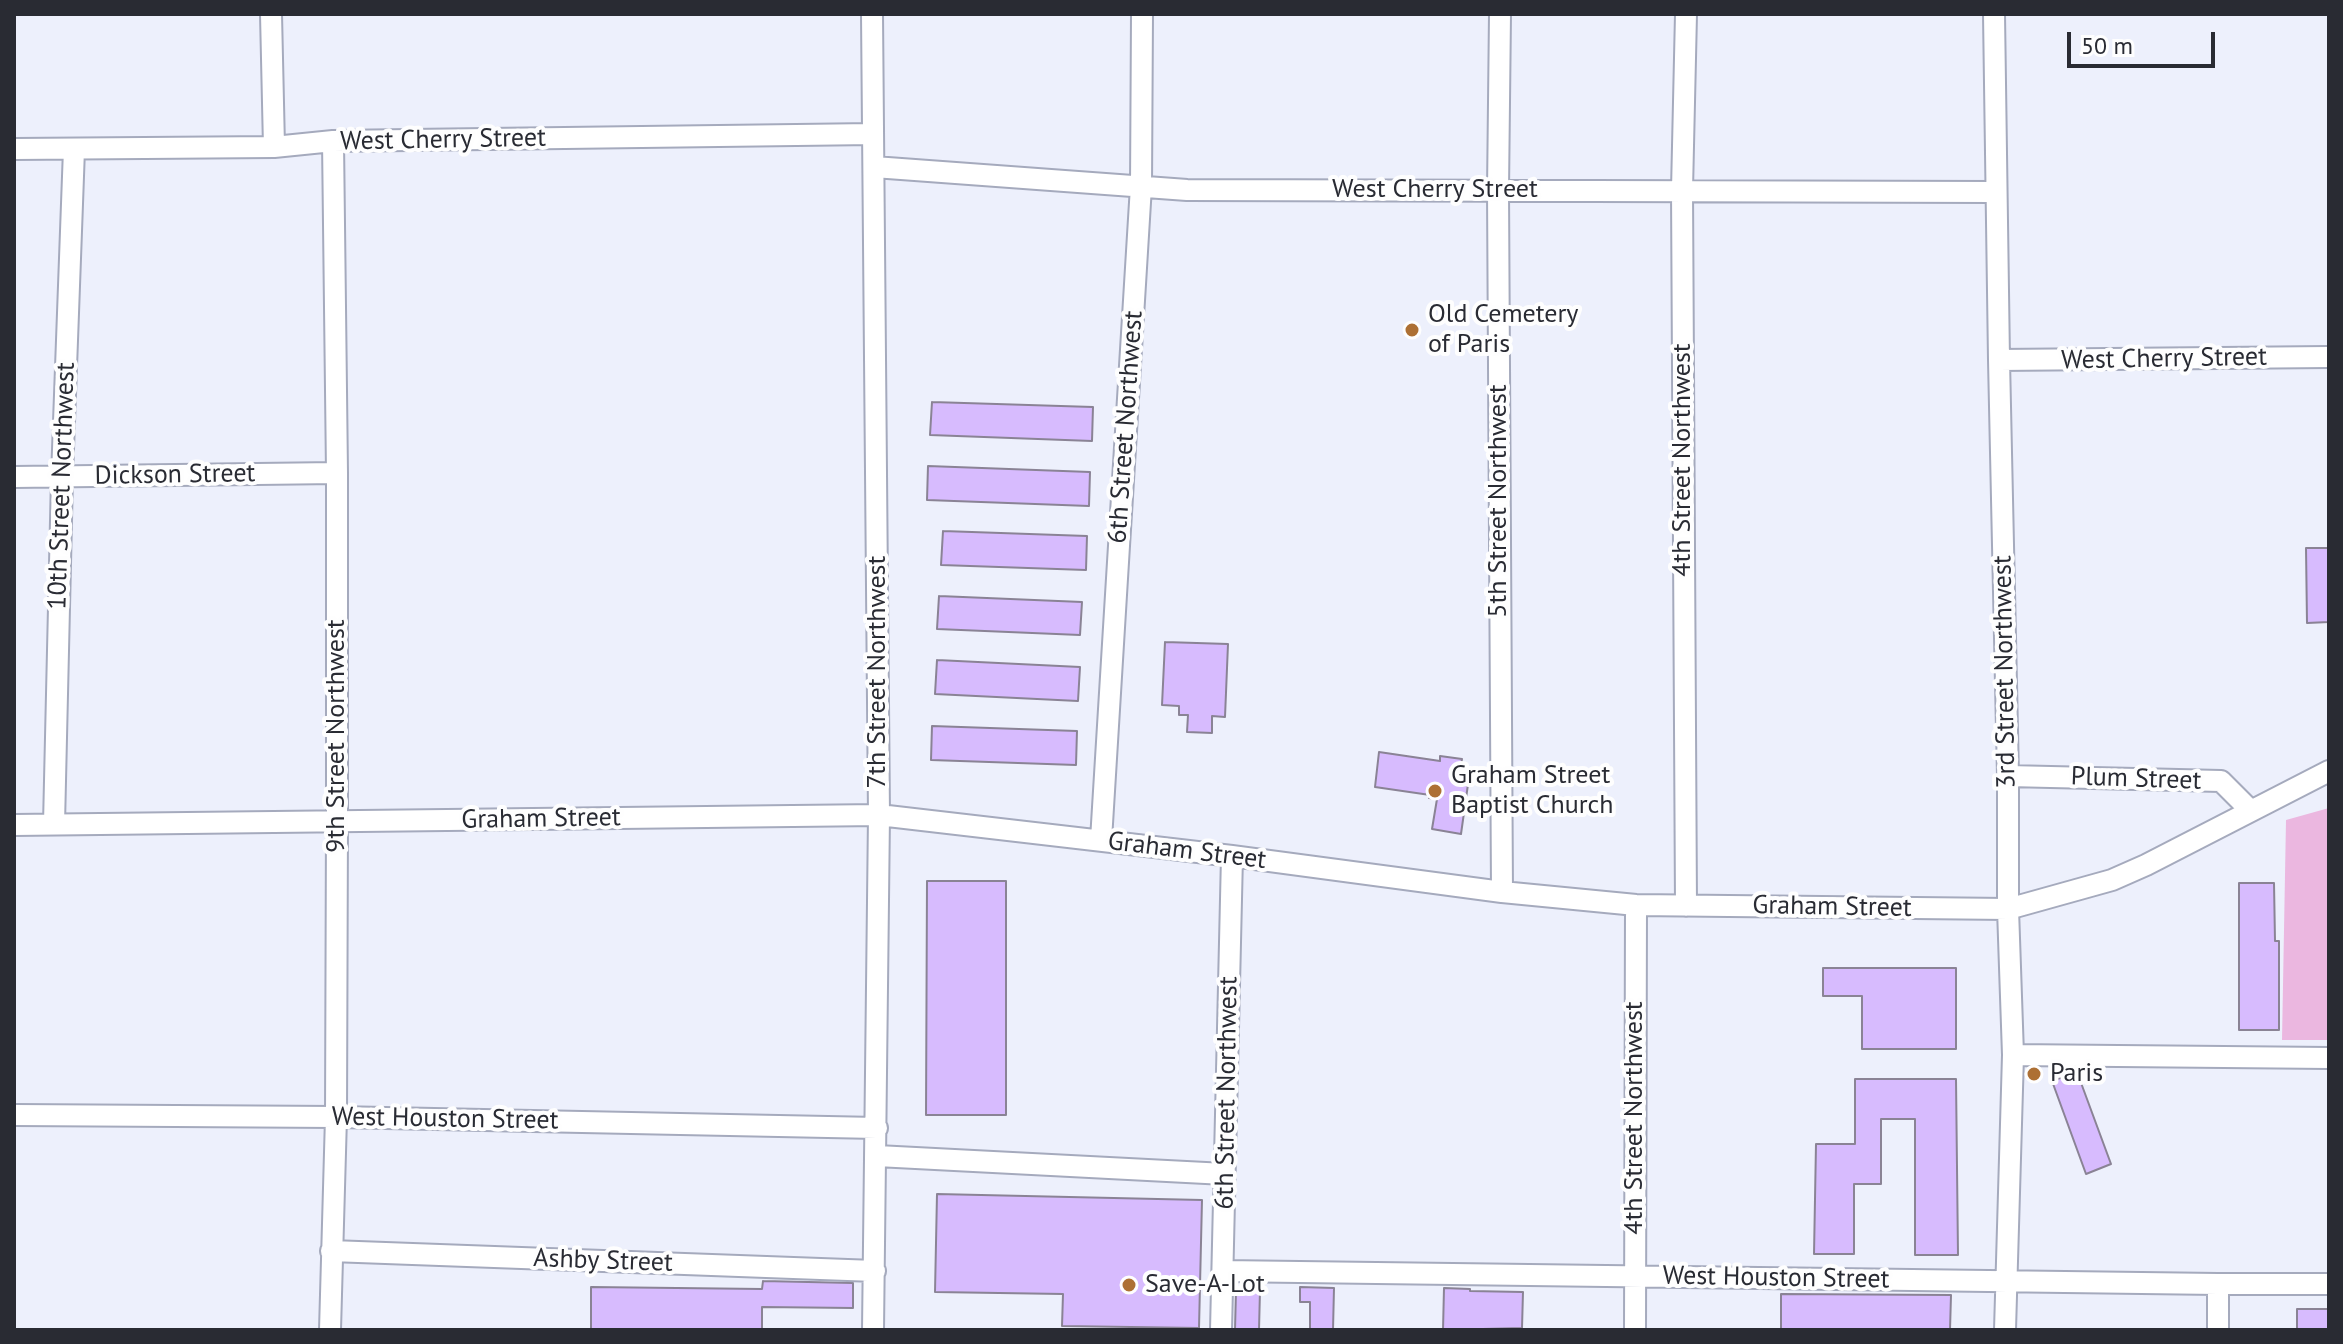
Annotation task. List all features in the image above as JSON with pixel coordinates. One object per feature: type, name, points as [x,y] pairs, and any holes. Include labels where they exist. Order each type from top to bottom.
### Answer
[{"type":"street","points":[[271,14],[274,147]]},
{"type":"street","name":"7th Street Northwest","points":[[872,14],[879,815],[873,1330]]},
{"type":"street","name":"6th Street Northwest","points":[[1101,840],[1141,186],[1142,14]]},
{"type":"street","name":"5th Street Northwest","points":[[1500,14],[1498,190],[1502,892]]},
{"type":"street","name":"4th Street Northwest","points":[[1686,14],[1682,190],[1686,906]]},
{"type":"street","name":"3rd Street Northwest","points":[[1994,14],[2013,1055],[2005,1330]]},
{"type":"street","name":"West Cherry Street","points":[[14,149],[274,147],[333,141],[873,134]]},
{"type":"street","name":"9th Street Northwest","points":[[330,1330],[336,1117],[337,821],[333,141]]},
{"type":"street","name":"10th Street Northwest","points":[[54,824],[74,149]]},
{"type":"street","name":"West Cherry Street","points":[[874,167],[1187,190],[1996,192]]},
{"type":"street","name":"West Cherry Street","points":[[1999,360],[2329,357]]},
{"type":"street","name":"Dickson Street","points":[[14,477],[337,473]]},
{"type":"street","name":"Graham Street","points":[[14,825],[879,815],[1232,856],[1502,892],[1636,905],[2008,909],[2112,880],[2329,771]]},
{"type":"street","name":"Plum Street","points":[[2008,776],[2221,781],[2251,811]]},
{"type":"street","name":"6th Street Northwest","points":[[1221,1330],[1232,856]]},
{"type":"street","name":"4th Street Northwest","points":[[1635,1330],[1636,905]]},
{"type":"street","points":[[2013,1055],[2329,1058]]},
{"type":"street","name":"West Houston Street","points":[[14,1115],[336,1117],[877,1128]]},
{"type":"street","points":[[877,1156],[1225,1174]]},
{"type":"street","name":"Ashby Street","points":[[331,1251],[875,1271]]},
{"type":"street","name":"West Houston Street","points":[[1223,1271],[2329,1284]]},
{"type":"street","points":[[2218,1284],[2218,1330]]},
{"type":"shaded area","points":[[2329,808],[2329,1040],[2282,1040],[2286,820]]},
{"type":"building","points":[[932,402],[1093,407],[1092,441],[930,435]]},
{"type":"building","points":[[928,466],[1090,472],[1089,506],[927,500]]},
{"type":"building","points":[[943,531],[1087,536],[1086,570],[941,565]]},
{"type":"building","points":[[2306,548],[2329,548],[2329,622],[2307,623]]},
{"type":"building","points":[[939,596],[1082,602],[1080,635],[937,629]]},
{"type":"building","points":[[1165,642],[1228,644],[1225,717],[1212,716],[1212,733],[1187,732],[1188,715],[1179,715],[1179,706],[1162,705]]},
{"type":"building","points":[[937,660],[1080,667],[1078,701],[935,694]]},
{"type":"building","points":[[932,726],[1077,731],[1076,765],[931,760]]},
{"type":"building","name":"Graham Street Baptist Church","points":[[1379,752],[1440,761],[1440,756],[1462,759],[1460,769],[1470,770],[1461,834],[1432,829],[1437,799],[1429,798],[1430,795],[1375,787]]},
{"type":"building","points":[[927,881],[1006,881],[1006,1115],[926,1115]]},
{"type":"building","points":[[2239,883],[2274,883],[2275,941],[2279,941],[2279,1030],[2239,1030]]},
{"type":"building","points":[[1823,968],[1956,968],[1956,1049],[1862,1049],[1862,996],[1823,996]]},
{"type":"building","points":[[2077,1072],[2111,1164],[2086,1174],[2052,1081]]},
{"type":"building","points":[[1855,1079],[1956,1079],[1958,1255],[1915,1255],[1915,1119],[1881,1119],[1881,1184],[1854,1184],[1854,1254],[1814,1254],[1816,1144],[1855,1144]]},
{"type":"building","points":[[937,1194],[1202,1200],[1199,1328],[1062,1326],[1063,1294],[935,1292]]},
{"type":"building","points":[[763,1281],[853,1283],[853,1308],[762,1307],[762,1330],[591,1330],[591,1287],[762,1289]]},
{"type":"building","points":[[1300,1287],[1334,1288],[1333,1330],[1310,1330],[1310,1302],[1300,1302]]},
{"type":"building","points":[[1444,1288],[1523,1292],[1522,1328],[1443,1330]]},
{"type":"building","points":[[1236,1290],[1260,1290],[1259,1330],[1235,1330]]},
{"type":"building","points":[[1781,1294],[1951,1295],[1950,1330],[1781,1330]]},
{"type":"building","points":[[2297,1309],[2329,1309],[2329,1330],[2297,1330]]},
{"type":"place","name":"Old Cemetery of Paris","points":[[1412,330]]},
{"type":"place","name":"Graham Street Baptist Church","points":[[1435,791]]},
{"type":"place","name":"Paris","points":[[2034,1074]]},
{"type":"place","name":"Save-A-Lot","points":[[1129,1285]]}]
